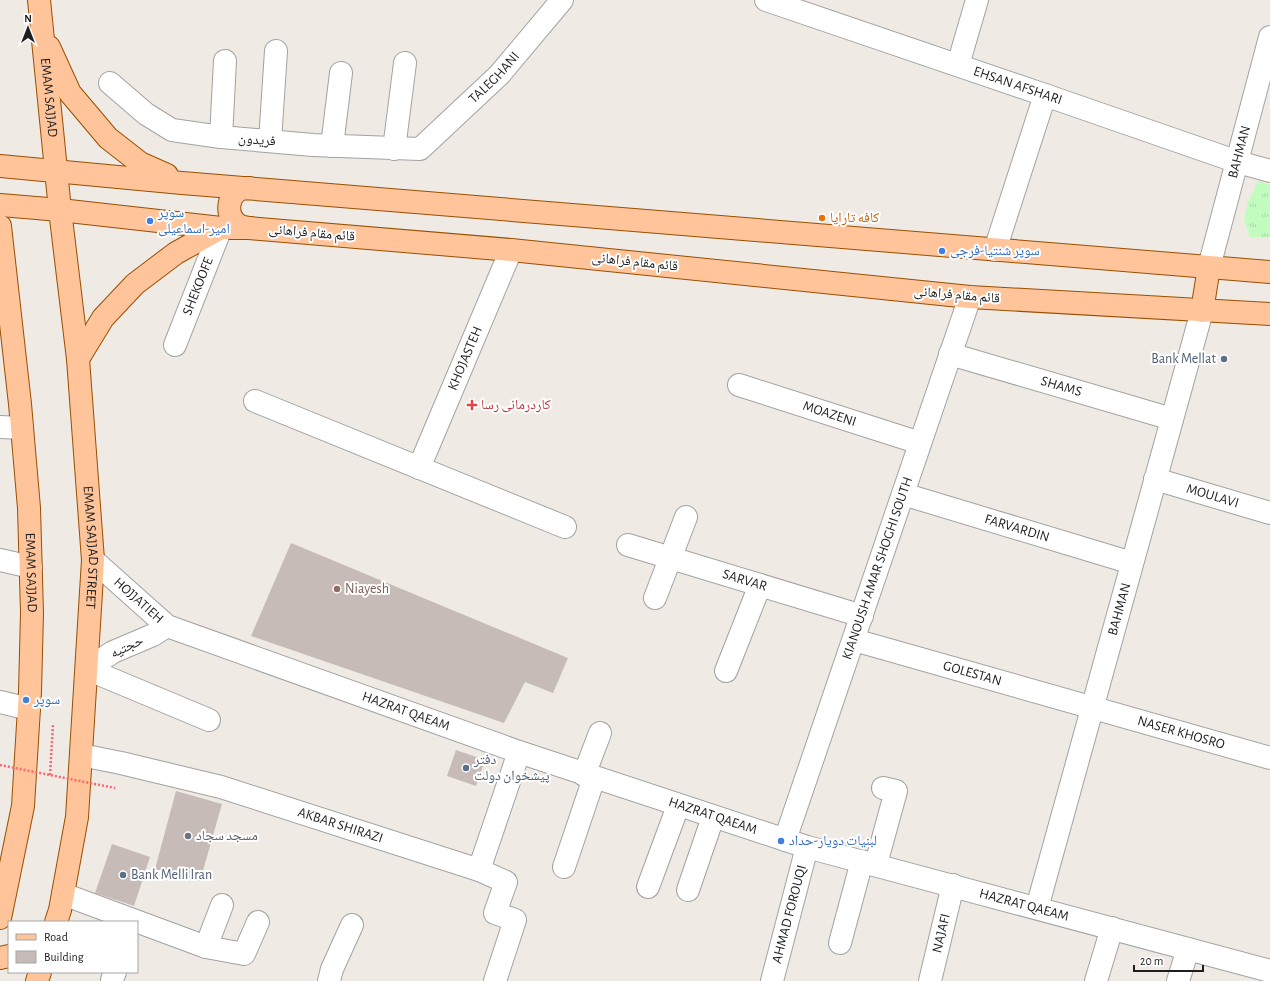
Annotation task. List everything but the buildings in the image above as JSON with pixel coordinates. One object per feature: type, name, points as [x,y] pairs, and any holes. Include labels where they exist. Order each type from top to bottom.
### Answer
[{"type":"main road","name":"EMAM SAJJAD","points":[[39,0],[56,171]]},
{"type":"main road","points":[[42,31],[70,94],[108,138],[140,164],[182,183]]},
{"type":"main road","points":[[0,166],[182,183],[1270,272]]},
{"type":"main road","name":"EMAM SAJJAD STREET","points":[[56,171],[78,358],[92,560],[87,669],[77,817],[63,894],[56,921]]},
{"type":"main road","points":[[249,228],[240,226],[233,220],[229,212],[229,203],[234,194],[241,189],[250,188]]},
{"type":"main road","name":"قائم مقام فراهانی","points":[[0,205],[60,210],[221,228],[249,228],[511,250],[970,296],[1270,314]]},
{"type":"main road","name":"EMAM SAJJAD","points":[[0,226],[7,351],[22,428],[29,508],[32,613],[29,709],[23,806],[4,919]]},
{"type":"main road","points":[[78,358],[103,318],[135,284],[176,253],[221,228]]},
{"type":"main road","points":[[1202,311],[1209,267]]},
{"type":"main road","points":[[0,318],[7,351]]},
{"type":"street","name":"TALEGHANI","points":[[420,149],[499,75],[562,0]]},
{"type":"street","name":"EHSAN AFSHARI","points":[[766,0],[1238,162],[1270,171]]},
{"type":"street","points":[[958,65],[977,0]]},
{"type":"street","name":"BAHMAN","points":[[1209,267],[1270,37]]},
{"type":"street","points":[[270,141],[276,51]]},
{"type":"street","points":[[221,137],[225,61]]},
{"type":"street","points":[[394,148],[406,63]]},
{"type":"street","points":[[332,146],[341,73]]},
{"type":"street","name":"فریدون","points":[[110,83],[146,114],[172,130],[221,137],[332,146],[420,149]]},
{"type":"street","points":[[996,250],[1045,95]]},
{"type":"street","name":"SHEKOOFE","points":[[175,345],[221,228]]},
{"type":"street","name":"KHOJASTEH","points":[[419,468],[511,250]]},
{"type":"street","name":"KIANOUSH AMAR SHOGHI SOUTH","points":[[785,840],[970,296]]},
{"type":"street","name":"BAHMAN","points":[[1037,908],[1202,311]]},
{"type":"street","name":"SHAMS","points":[[950,354],[1172,418]]},
{"type":"street","name":"MOAZENI","points":[[740,385],[920,443]]},
{"type":"street","points":[[255,401],[565,527]]},
{"type":"street","points":[[0,427],[22,428]]},
{"type":"street","name":"MOULAVI","points":[[1155,479],[1270,513]]},
{"type":"street","name":"FARVARDIN","points":[[903,494],[1132,563]]},
{"type":"street","points":[[655,598],[686,517]]},
{"type":"street","name":"SARVAR","points":[[628,545],[862,616]]},
{"type":"street","points":[[0,560],[31,567]]},
{"type":"street","name":"HOJJATIEH","points":[[92,560],[167,626]]},
{"type":"street","points":[[726,671],[760,585]]},
{"type":"street","name":"حجتیه","points":[[87,669],[113,652],[153,635],[167,626]]},
{"type":"street","name":"HAZRAT QAEAM","points":[[167,626],[519,752],[678,806],[807,847],[1270,971]]},
{"type":"street","name":"GOLESTAN","points":[[854,640],[1092,707]]},
{"type":"street","points":[[87,669],[209,720]]},
{"type":"street","points":[[0,702],[29,709]]},
{"type":"street","name":"NASER KHOSRO","points":[[1092,707],[1270,758]]},
{"type":"street","points":[[564,867],[600,733]]},
{"type":"street","points":[[479,870],[519,752]]},
{"type":"street","name":"AKBAR SHIRAZI","points":[[81,755],[221,787],[479,870],[506,882],[495,913],[515,920],[495,981]]},
{"type":"street","points":[[840,943],[896,791],[882,788]]},
{"type":"street","points":[[648,887],[678,806]]},
{"type":"street","points":[[688,890],[713,817]]},
{"type":"street","name":"AHMAD FOROUQI","points":[[772,981],[807,847]]},
{"type":"street","name":"NAJAFI","points":[[930,981],[953,885]]},
{"type":"street","points":[[63,894],[135,921]]},
{"type":"street","points":[[206,947],[222,905]]},
{"type":"street","points":[[138,922],[206,947],[244,954],[258,922]]},
{"type":"street","points":[[329,981],[332,969],[352,924]]},
{"type":"street","points":[[1096,981],[1112,928]]},
{"type":"street","points":[[1178,981],[1188,949]]},
{"type":"path","points":[[50,775],[53,724]]},
{"type":"path","points":[[0,765],[115,788]]},
{"type":"green space","points":[[1258,181],[1270,185],[1270,237],[1250,237],[1244,219],[1248,202]]},
{"type":"place","name":"کافه تارایا","points":[[822,218]]},
{"type":"place","name":"سوپر امیر-اسماعیلی","points":[[150,221]]},
{"type":"place","name":"سوپر شنتیا-فرجی","points":[[942,251]]},
{"type":"place","name":"Bank Mellat","points":[[1224,359]]},
{"type":"place","name":"کاردرمانی رسا","points":[[472,405]]},
{"type":"place","name":"Niayesh","points":[[337,589]]},
{"type":"place","name":"سوپر","points":[[26,700]]},
{"type":"place","name":"دفتر پیشخوان دولت","points":[[466,768]]},
{"type":"place","name":"مسجد سجاد","points":[[188,836]]},
{"type":"place","name":"لبنیات دویار-حداد","points":[[781,841]]},
{"type":"place","name":"Bank Melli Iran","points":[[123,875]]}]
